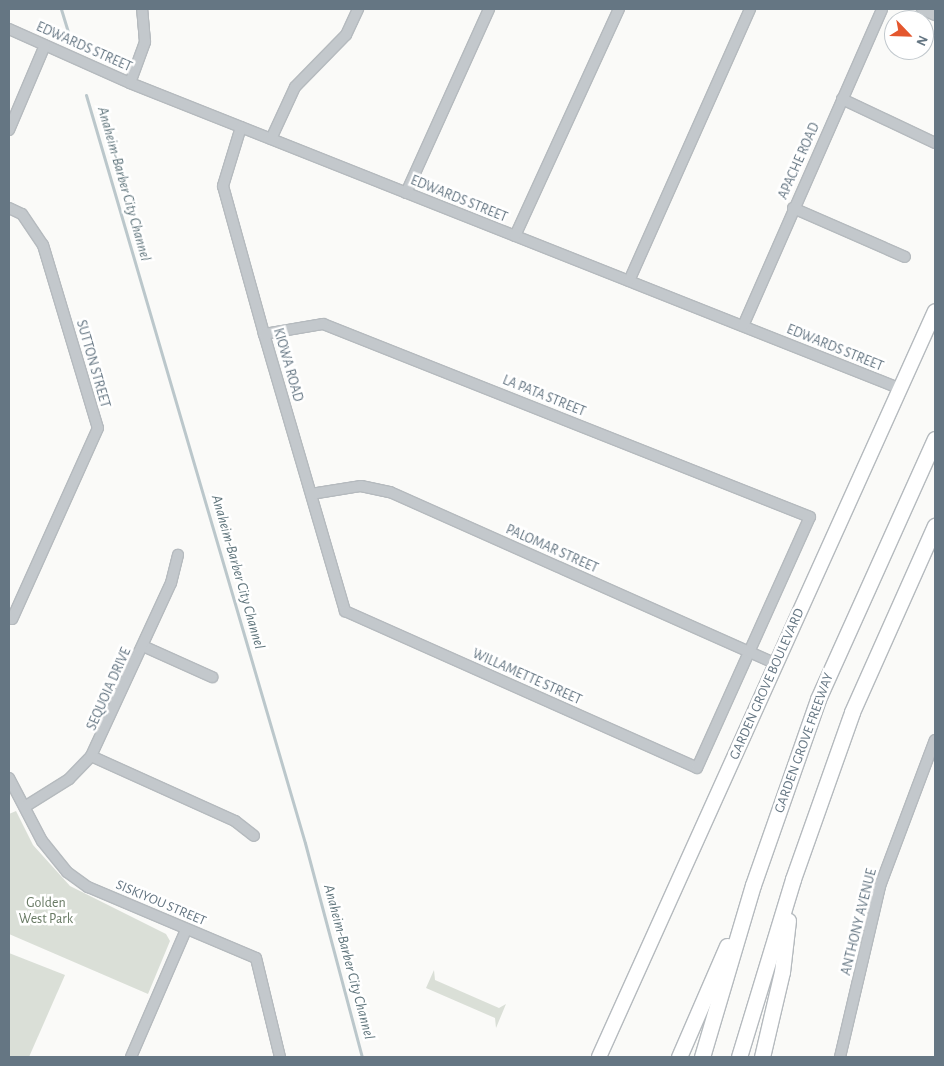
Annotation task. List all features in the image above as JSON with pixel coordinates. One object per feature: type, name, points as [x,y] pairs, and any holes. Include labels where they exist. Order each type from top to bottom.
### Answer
[{"type":"highway","name":"GARDEN GROVE FREEWAY","points":[[702,1057],[753,885],[818,698],[935,439]]},
{"type":"highway","points":[[739,1057],[793,879],[852,712],[935,526]]},
{"type":"highway","points":[[762,1057],[782,972],[793,879]]},
{"type":"highway","points":[[679,1057],[753,885]]},
{"type":"main road","name":"GARDEN GROVE BOULEVARD","points":[[599,1057],[935,311]]},
{"type":"street","points":[[130,83],[145,42],[142,9]]},
{"type":"street","points":[[271,139],[295,87],[346,35],[358,9]]},
{"type":"street","points":[[406,192],[489,9]]},
{"type":"street","points":[[515,236],[618,9]]},
{"type":"street","points":[[629,281],[750,9]]},
{"type":"street","name":"APACHE ROAD","points":[[743,326],[793,208],[882,9]]},
{"type":"street","points":[[922,9],[935,15]]},
{"type":"street","name":"EDWARDS STREET","points":[[9,29],[130,83],[900,389]]},
{"type":"street","points":[[9,130],[46,45]]},
{"type":"street","points":[[842,99],[935,143]]},
{"type":"street","name":"KIOWA ROAD","points":[[241,127],[223,186],[345,611]]},
{"type":"street","name":"SUTTON STREET","points":[[9,208],[22,214],[43,245],[98,428],[11,618]]},
{"type":"street","points":[[793,208],[905,257]]},
{"type":"street","name":"LA PATA STREET","points":[[264,334],[323,324],[810,517],[749,652]]},
{"type":"street","name":"PALOMAR STREET","points":[[311,494],[354,486],[390,492],[776,664]]},
{"type":"street","name":"SEQUOIA DRIVE","points":[[26,806],[68,779],[91,756],[143,646],[178,555]]},
{"type":"street","name":"WILLAMETTE STREET","points":[[345,611],[697,768],[749,652]]},
{"type":"street","points":[[143,646],[212,677]]},
{"type":"street","name":"ANTHONY AVENUE","points":[[840,1057],[880,886],[935,740]]},
{"type":"street","points":[[91,756],[236,820],[254,836]]},
{"type":"street","name":"SISKIYOU STREET","points":[[9,778],[26,806],[42,841],[67,872],[88,887],[256,958],[280,1057]]},
{"type":"street","points":[[131,1057],[186,930]]},
{"type":"green space","name":"Golden West Park","points":[[16,811],[33,845],[70,886],[166,934],[170,941],[148,994],[9,934],[9,814]]},
{"type":"green space","points":[[9,953],[65,975],[29,1057],[9,1057]]},
{"type":"green space","points":[[434,970],[435,980],[499,1008],[506,1004],[496,1028],[495,1018],[426,988]]},
{"type":"waterway","name":"Anaheim-Barber City Channel","points":[[61,9],[71,42]]},
{"type":"waterway","name":"Anaheim-Barber City Channel","points":[[86,95],[305,843],[362,1057]]}]
